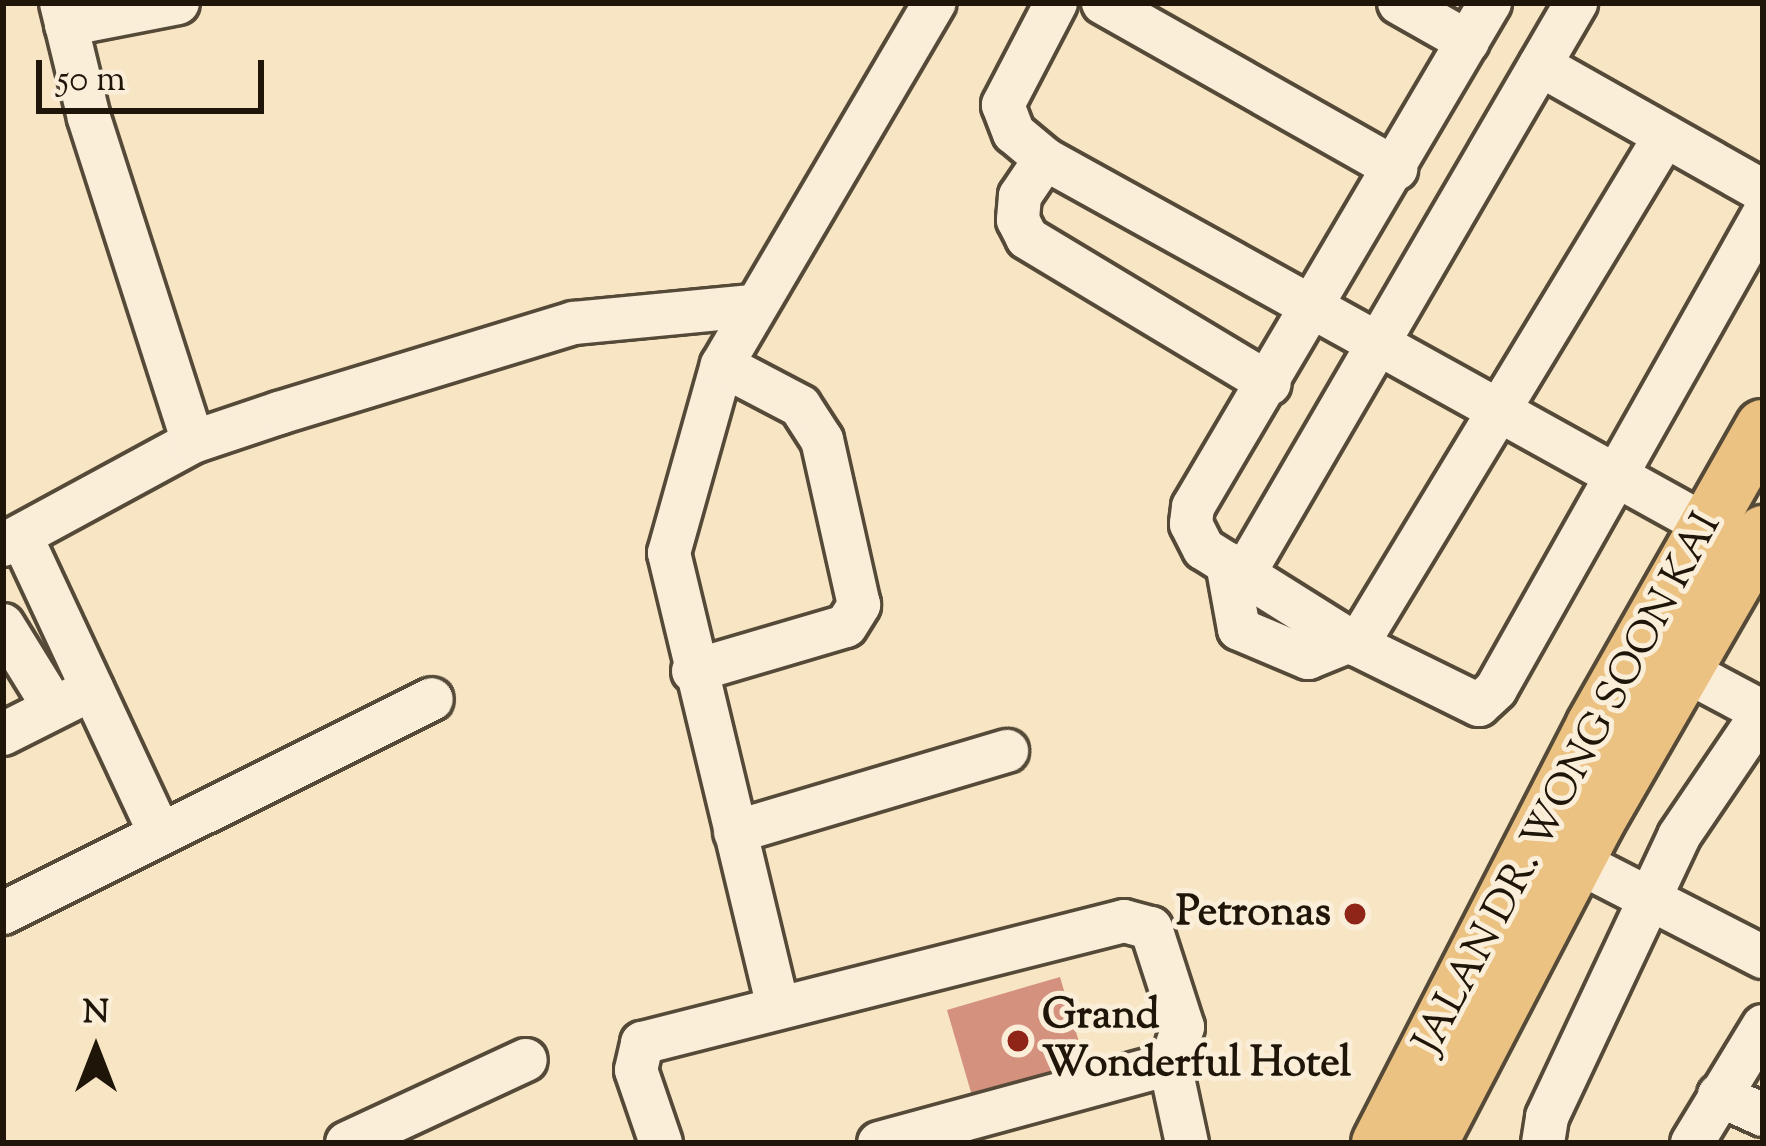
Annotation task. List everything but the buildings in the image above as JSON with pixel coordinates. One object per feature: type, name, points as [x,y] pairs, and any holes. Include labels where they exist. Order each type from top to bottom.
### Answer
[{"type":"main road","name":"JALAN DR. WONG SOON KAI","points":[[1379,1143],[1593,726],[1763,427]]},
{"type":"main road","name":"JALAN DR. WONG SOON KAI","points":[[1430,1143],[1576,861],[1763,533]]},
{"type":"street","points":[[178,3],[63,14],[193,442]]},
{"type":"street","points":[[1057,3],[1004,105],[1014,133],[1045,159],[1707,526]]},
{"type":"street","points":[[1103,3],[1396,169]]},
{"type":"street","points":[[1399,3],[1468,42]]},
{"type":"street","points":[[1490,3],[1314,312],[1193,507],[1196,537],[1353,643],[1479,705],[1496,689],[1763,215]]},
{"type":"street","points":[[1236,568],[1378,343],[1576,3]]},
{"type":"street","points":[[778,1007],[669,553],[722,364],[922,6]]},
{"type":"street","points":[[1540,65],[1763,191]]},
{"type":"street","points":[[1353,643],[1665,136]]},
{"type":"street","points":[[1045,159],[1020,196],[1018,220],[1027,238],[1270,384]]},
{"type":"street","points":[[73,699],[13,541],[193,442],[574,322],[752,307]]},
{"type":"street","points":[[694,671],[846,626],[859,605],[822,440],[800,406],[722,364]]},
{"type":"street","points":[[3,625],[73,699],[158,830]]},
{"type":"street","points":[[1543,1142],[1679,836],[1763,712],[1684,670]]},
{"type":"street","points":[[3,913],[158,830],[432,698]]},
{"type":"street","points":[[3,734],[73,699]]},
{"type":"street","points":[[735,832],[1007,751]]},
{"type":"street","points":[[1576,861],[1763,957]]},
{"type":"street","points":[[662,1143],[636,1070],[642,1043],[1140,921],[1151,928],[1183,1027],[1170,1064],[1187,1143]]},
{"type":"street","points":[[1691,1143],[1763,1027]]},
{"type":"street","points":[[347,1143],[526,1060]]},
{"type":"street","points":[[879,1143],[1170,1064]]},
{"type":"street","points":[[1719,1095],[1763,1115]]},
{"type":"place","name":"Petronas","points":[[1355,914]]},
{"type":"place","name":"Grand Wonderful Hotel","points":[[1018,1041]]}]
